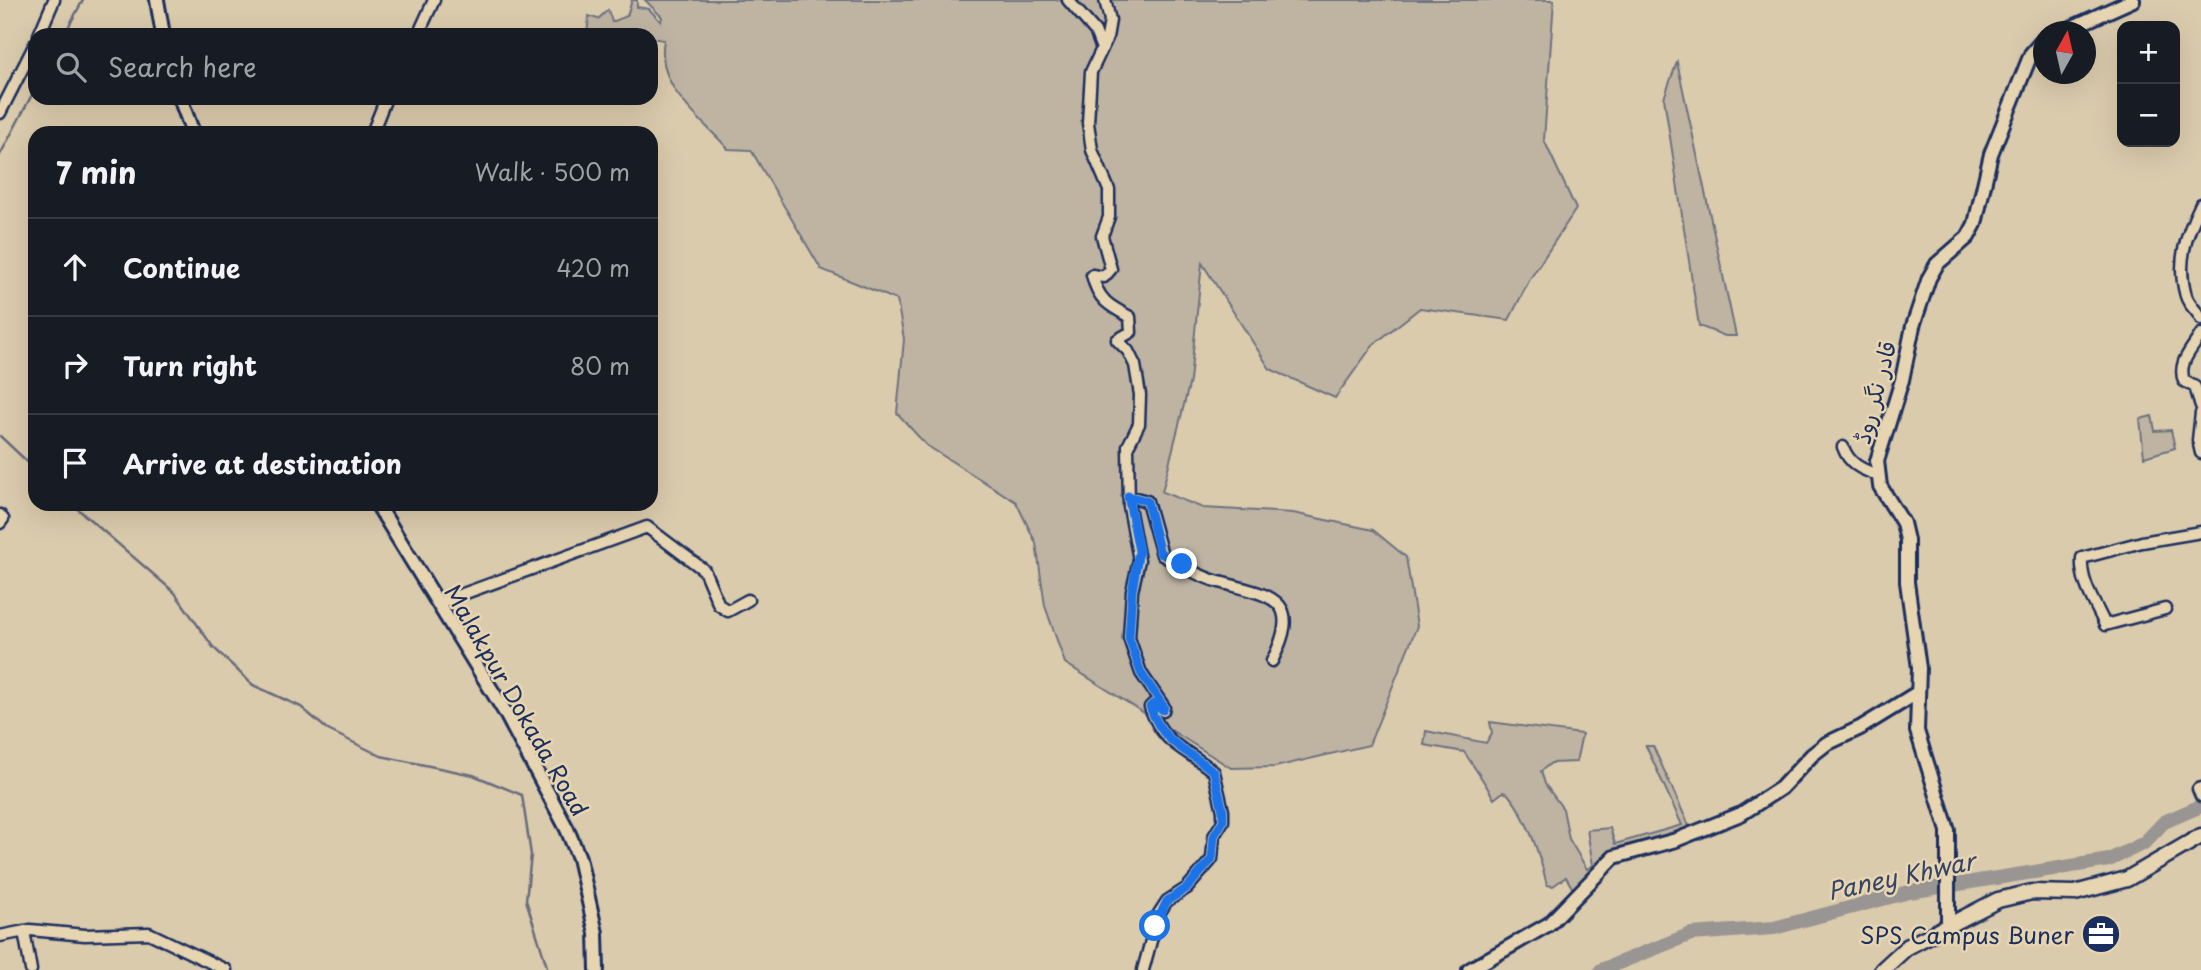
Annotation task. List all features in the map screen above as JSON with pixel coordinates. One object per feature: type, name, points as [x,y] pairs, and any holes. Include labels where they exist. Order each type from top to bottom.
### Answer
[{"type":"main road","points":[[1882,970],[1908,947],[1998,900],[2032,892],[2075,893],[2127,880],[2201,836]]},
{"type":"street","points":[[42,28],[54,0]]},
{"type":"street","points":[[157,0],[162,28]]},
{"type":"street","points":[[421,28],[434,0]]},
{"type":"street","points":[[1068,0],[1095,31],[1102,49]]},
{"type":"street","points":[[1105,0],[1110,20],[1102,49],[1091,72],[1088,123],[1092,150],[1109,190],[1110,217],[1102,236],[1111,269],[1104,277],[1092,275],[1100,297],[1111,308],[1130,317],[1130,332],[1117,340],[1128,351],[1135,365],[1140,395],[1139,424],[1128,446],[1128,496],[1139,551],[1132,591],[1130,647],[1141,673],[1164,707],[1163,710],[1153,704],[1150,707],[1155,723],[1165,738],[1214,772],[1223,811],[1223,821],[1214,836],[1212,859],[1187,888],[1167,901],[1158,915],[1143,970]]},
{"type":"street","points":[[2086,21],[2133,0]]},
{"type":"street","name":"قادر نگر روڈ","points":[[1948,926],[1950,862],[1942,808],[1917,730],[1918,649],[1907,582],[1908,540],[1903,523],[1877,475],[1886,425],[1902,380],[1913,326],[1928,278],[1937,264],[1968,237],[1975,224],[1991,154],[2033,51]]},
{"type":"street","points":[[0,113],[28,58]]},
{"type":"street","points":[[182,105],[190,126]]},
{"type":"street","points":[[375,126],[383,105]]},
{"type":"street","points":[[2201,204],[2182,246],[2182,267],[2186,298],[2201,319]]},
{"type":"street","points":[[2186,383],[2182,366],[2201,334]]},
{"type":"street","points":[[2186,383],[2195,381],[2201,387]]},
{"type":"street","points":[[2186,383],[2195,387],[2201,405]]},
{"type":"street","points":[[2201,413],[2198,440],[2201,453]]},
{"type":"street","points":[[1843,447],[1847,458],[1862,470],[1877,475]]},
{"type":"street","points":[[1128,496],[1147,501],[1162,555],[1207,578],[1272,599],[1282,607],[1287,625],[1272,661]]},
{"type":"street","name":"Malakpur Dokada Road","points":[[381,511],[505,712],[567,829],[579,858],[592,912],[596,933],[597,970]]},
{"type":"street","points":[[0,515],[0,523]]},
{"type":"street","points":[[438,603],[647,527],[704,570],[719,605],[728,611],[734,610],[748,600]]},
{"type":"street","points":[[2165,609],[2105,625],[2081,570],[2082,558],[2142,542],[2201,532]]},
{"type":"street","points":[[1469,970],[1549,924],[1614,857],[1676,840],[1741,814],[1781,788],[1826,744],[1860,728],[1917,693]]},
{"type":"street","points":[[24,931],[31,970]]},
{"type":"street","points":[[0,936],[24,931],[85,935],[149,933],[226,970]]},
{"type":"shaded area","points":[[632,0],[637,0],[637,7],[649,9],[661,22],[662,17],[645,0],[1554,0],[1544,140],[1576,209],[1530,279],[1509,320],[1420,308],[1373,345],[1335,398],[1270,369],[1202,263],[1190,381],[1162,492],[1203,508],[1293,513],[1373,530],[1406,557],[1417,626],[1369,745],[1275,767],[1231,768],[1065,663],[1045,606],[1036,543],[1016,502],[926,445],[897,413],[904,339],[897,300],[821,269],[751,150],[728,149],[693,113],[673,87],[666,73],[664,40],[658,39],[658,28],[588,28],[589,16],[598,19],[608,10],[612,22],[627,16]]},
{"type":"shaded area","points":[[1677,62],[1736,336],[1725,336],[1699,326],[1664,98]]},
{"type":"shaded area","points":[[2152,416],[2155,431],[2171,430],[2175,448],[2144,457],[2140,419]]},
{"type":"shaded area","points":[[1490,722],[1582,734],[1576,762],[1551,763],[1541,771],[1545,784],[1563,809],[1569,839],[1587,869],[1593,865],[1587,830],[1610,828],[1615,844],[1682,825],[1646,746],[1653,746],[1691,830],[1620,850],[1575,893],[1566,877],[1553,886],[1547,885],[1527,826],[1508,794],[1503,792],[1494,799],[1464,752],[1424,745],[1426,731],[1486,743],[1492,733]]},
{"type":"waterway","points":[[68,28],[83,0]]},
{"type":"waterway","points":[[0,155],[28,102]]},
{"type":"waterway","points":[[0,436],[28,462]]},
{"type":"waterway","points":[[80,511],[175,593],[213,647],[253,685],[301,707],[328,730],[381,756],[473,775],[522,795],[531,855],[526,900],[548,970]]},
{"type":"waterway","name":"Paney Khwar","points":[[1601,970],[1691,934],[1774,928],[1909,892],[2109,860],[2144,843],[2164,822],[2201,806]]},
{"type":"place","name":"SPS Campus Buner","points":[[2101,934]]},
{"type":"route","points":[[1155,926],[1167,901],[1187,888],[1212,859],[1214,836],[1223,821],[1223,811],[1214,772],[1165,738],[1155,723],[1150,707],[1153,704],[1163,710],[1164,707],[1141,673],[1130,647],[1132,591],[1139,551],[1128,496],[1147,501],[1160,553],[1182,564]]}]
